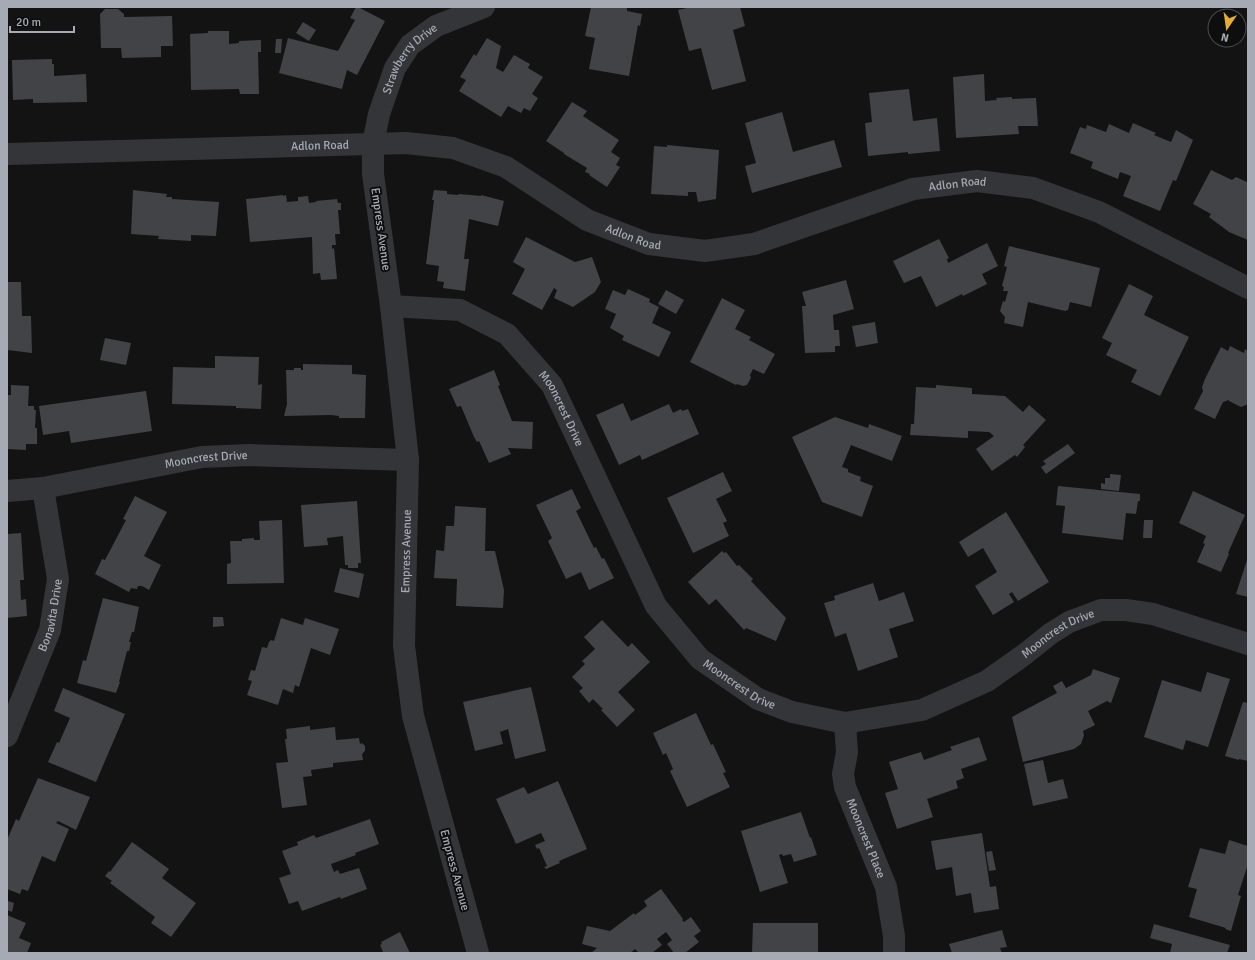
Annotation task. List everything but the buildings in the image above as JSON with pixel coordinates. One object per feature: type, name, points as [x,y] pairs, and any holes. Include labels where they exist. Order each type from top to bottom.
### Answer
[{"type":"street","name":"Strawberry Drive","points":[[373,144],[379,114],[395,68],[410,45],[436,26],[484,7]]},
{"type":"street","name":"Adlon Road","points":[[7,154],[406,143],[453,148],[506,167],[587,220],[649,244],[705,251],[754,244],[913,189],[977,181],[1033,188],[1100,212],[1248,288]]},
{"type":"street","name":"Empress Avenue","points":[[373,144],[373,174],[391,306],[408,460],[404,646],[413,716],[478,953]]},
{"type":"street","name":"Mooncrest Drive","points":[[391,306],[460,310],[507,334],[552,384],[656,606],[700,659],[758,699],[792,712],[845,723],[922,710],[987,681],[1050,634],[1069,622],[1101,610],[1126,610],[1153,614],[1248,644]]},
{"type":"street","name":"Mooncrest Drive","points":[[7,490],[43,488],[202,456],[408,460]]},
{"type":"street","name":"Bonavita Drive","points":[[7,736],[50,630],[58,578],[43,488]]},
{"type":"street","name":"Mooncrest Place","points":[[845,723],[847,752],[844,774],[845,787],[886,887],[894,936],[894,953]]}]
